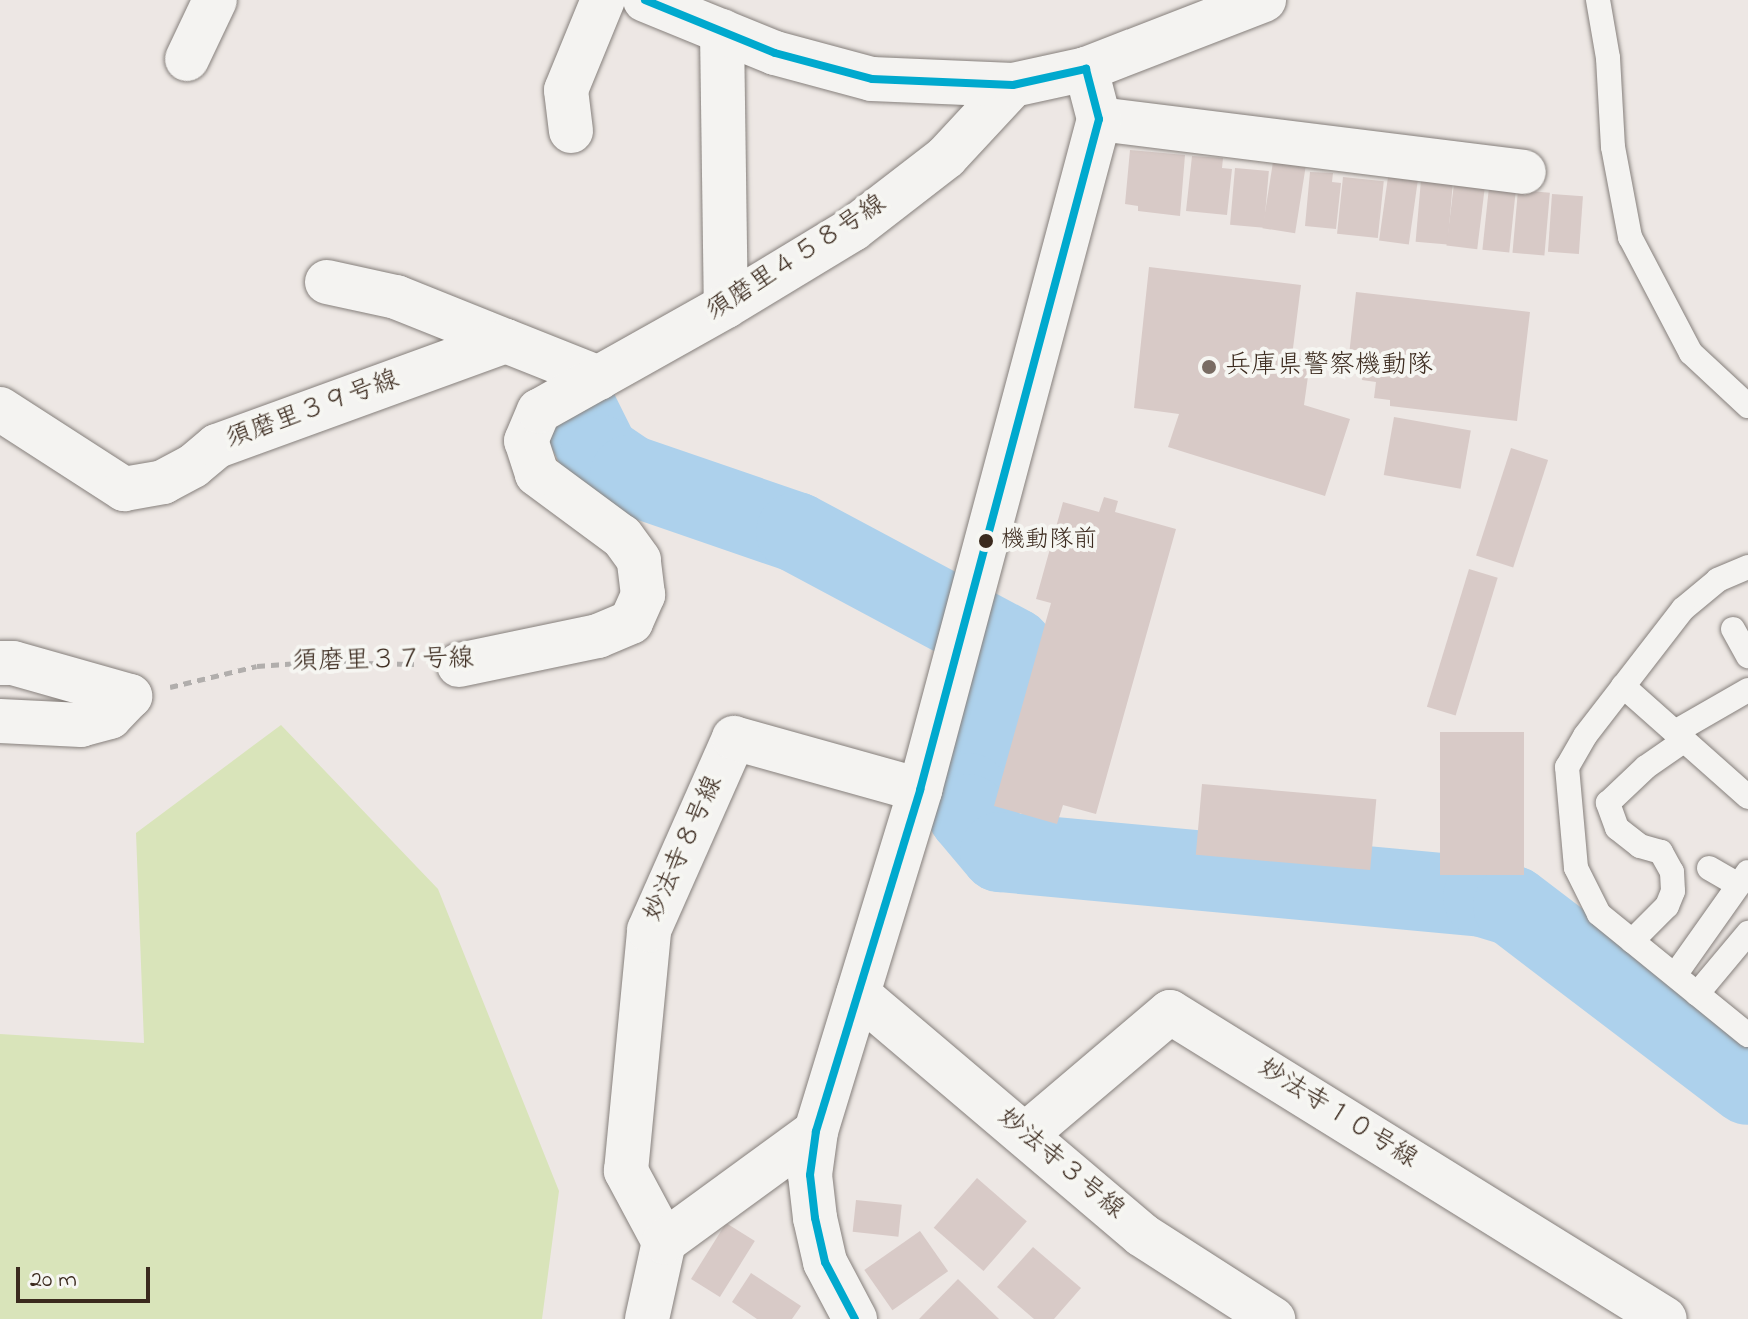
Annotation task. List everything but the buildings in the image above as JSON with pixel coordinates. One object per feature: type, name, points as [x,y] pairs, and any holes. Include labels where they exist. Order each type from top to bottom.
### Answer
[{"type":"street","points":[[187,59],[215,0]]},
{"type":"street","points":[[571,131],[566,90],[603,0]]},
{"type":"street","points":[[645,0],[775,53],[872,79],[1013,85],[1086,69],[1264,0]]},
{"type":"street","points":[[722,31],[726,306]]},
{"type":"street","points":[[855,1319],[825,1262],[815,1218],[810,1175],[816,1131],[920,790],[1099,119],[1086,69]]},
{"type":"street","name":"須磨里４５８号線","points":[[599,378],[726,306],[876,211],[946,157],[1013,85]]},
{"type":"street","points":[[1099,119],[1524,172]]},
{"type":"street","points":[[327,282],[396,297],[599,378]]},
{"type":"street","name":"須磨里３９号線","points":[[0,409],[124,489],[163,482],[193,466],[217,446],[506,341]]},
{"type":"street","name":"須磨里３７号線","points":[[459,665],[598,636],[631,622],[643,595],[639,560],[622,537],[537,474],[526,441],[539,411],[599,378]]},
{"type":"street","points":[[0,663],[13,663],[130,696],[110,717],[81,725],[0,721]]},
{"type":"street","name":"妙法寺８号線","points":[[664,1242],[626,1171],[649,930],[734,738],[920,790]]},
{"type":"street","name":"妙法寺３号線","points":[[858,994],[1142,1235],[1273,1319]]},
{"type":"street","name":"妙法寺１０号線","points":[[1025,1135],[1170,1012],[1665,1319]]},
{"type":"street","points":[[647,1319],[664,1242],[816,1131]]},
{"type":"lane","points":[[1598,0],[1608,58],[1613,147],[1630,237],[1691,353],[1748,406]]},
{"type":"lane","points":[[1748,567],[1718,580],[1683,609],[1585,736],[1567,767],[1576,868],[1599,914],[1748,1035]]},
{"type":"lane","points":[[1733,629],[1748,656]]},
{"type":"lane","points":[[1623,686],[1680,736],[1738,772],[1748,797]]},
{"type":"lane","points":[[1632,941],[1667,906],[1673,891],[1672,872],[1661,852],[1640,846],[1617,828],[1608,803],[1680,736],[1748,690]]},
{"type":"lane","points":[[1675,975],[1743,879],[1709,868]]},
{"type":"lane","points":[[1697,994],[1748,933]]},
{"type":"path","name":"須磨里３７号線","points":[[130,696],[257,666],[313,662],[459,665]]},
{"type":"green space","points":[[281,725],[438,889],[559,1191],[542,1319],[0,1319],[0,1034],[144,1043],[136,833]]},
{"type":"waterway","points":[[578,411],[600,455],[630,475],[796,532],[1013,648],[969,793],[968,814],[1000,852],[1483,897],[1513,906],[1748,1085]]},
{"type":"transit line","points":[[645,0],[775,53],[872,79],[1013,85],[1086,69]]},
{"type":"transit line","points":[[855,1319],[825,1262],[815,1218],[810,1175],[816,1131],[920,790],[1099,119],[1086,69]]},
{"type":"place","name":"兵庫県警察機動隊","points":[[1209,367]]},
{"type":"place","name":"機動隊前","points":[[986,541]]}]
